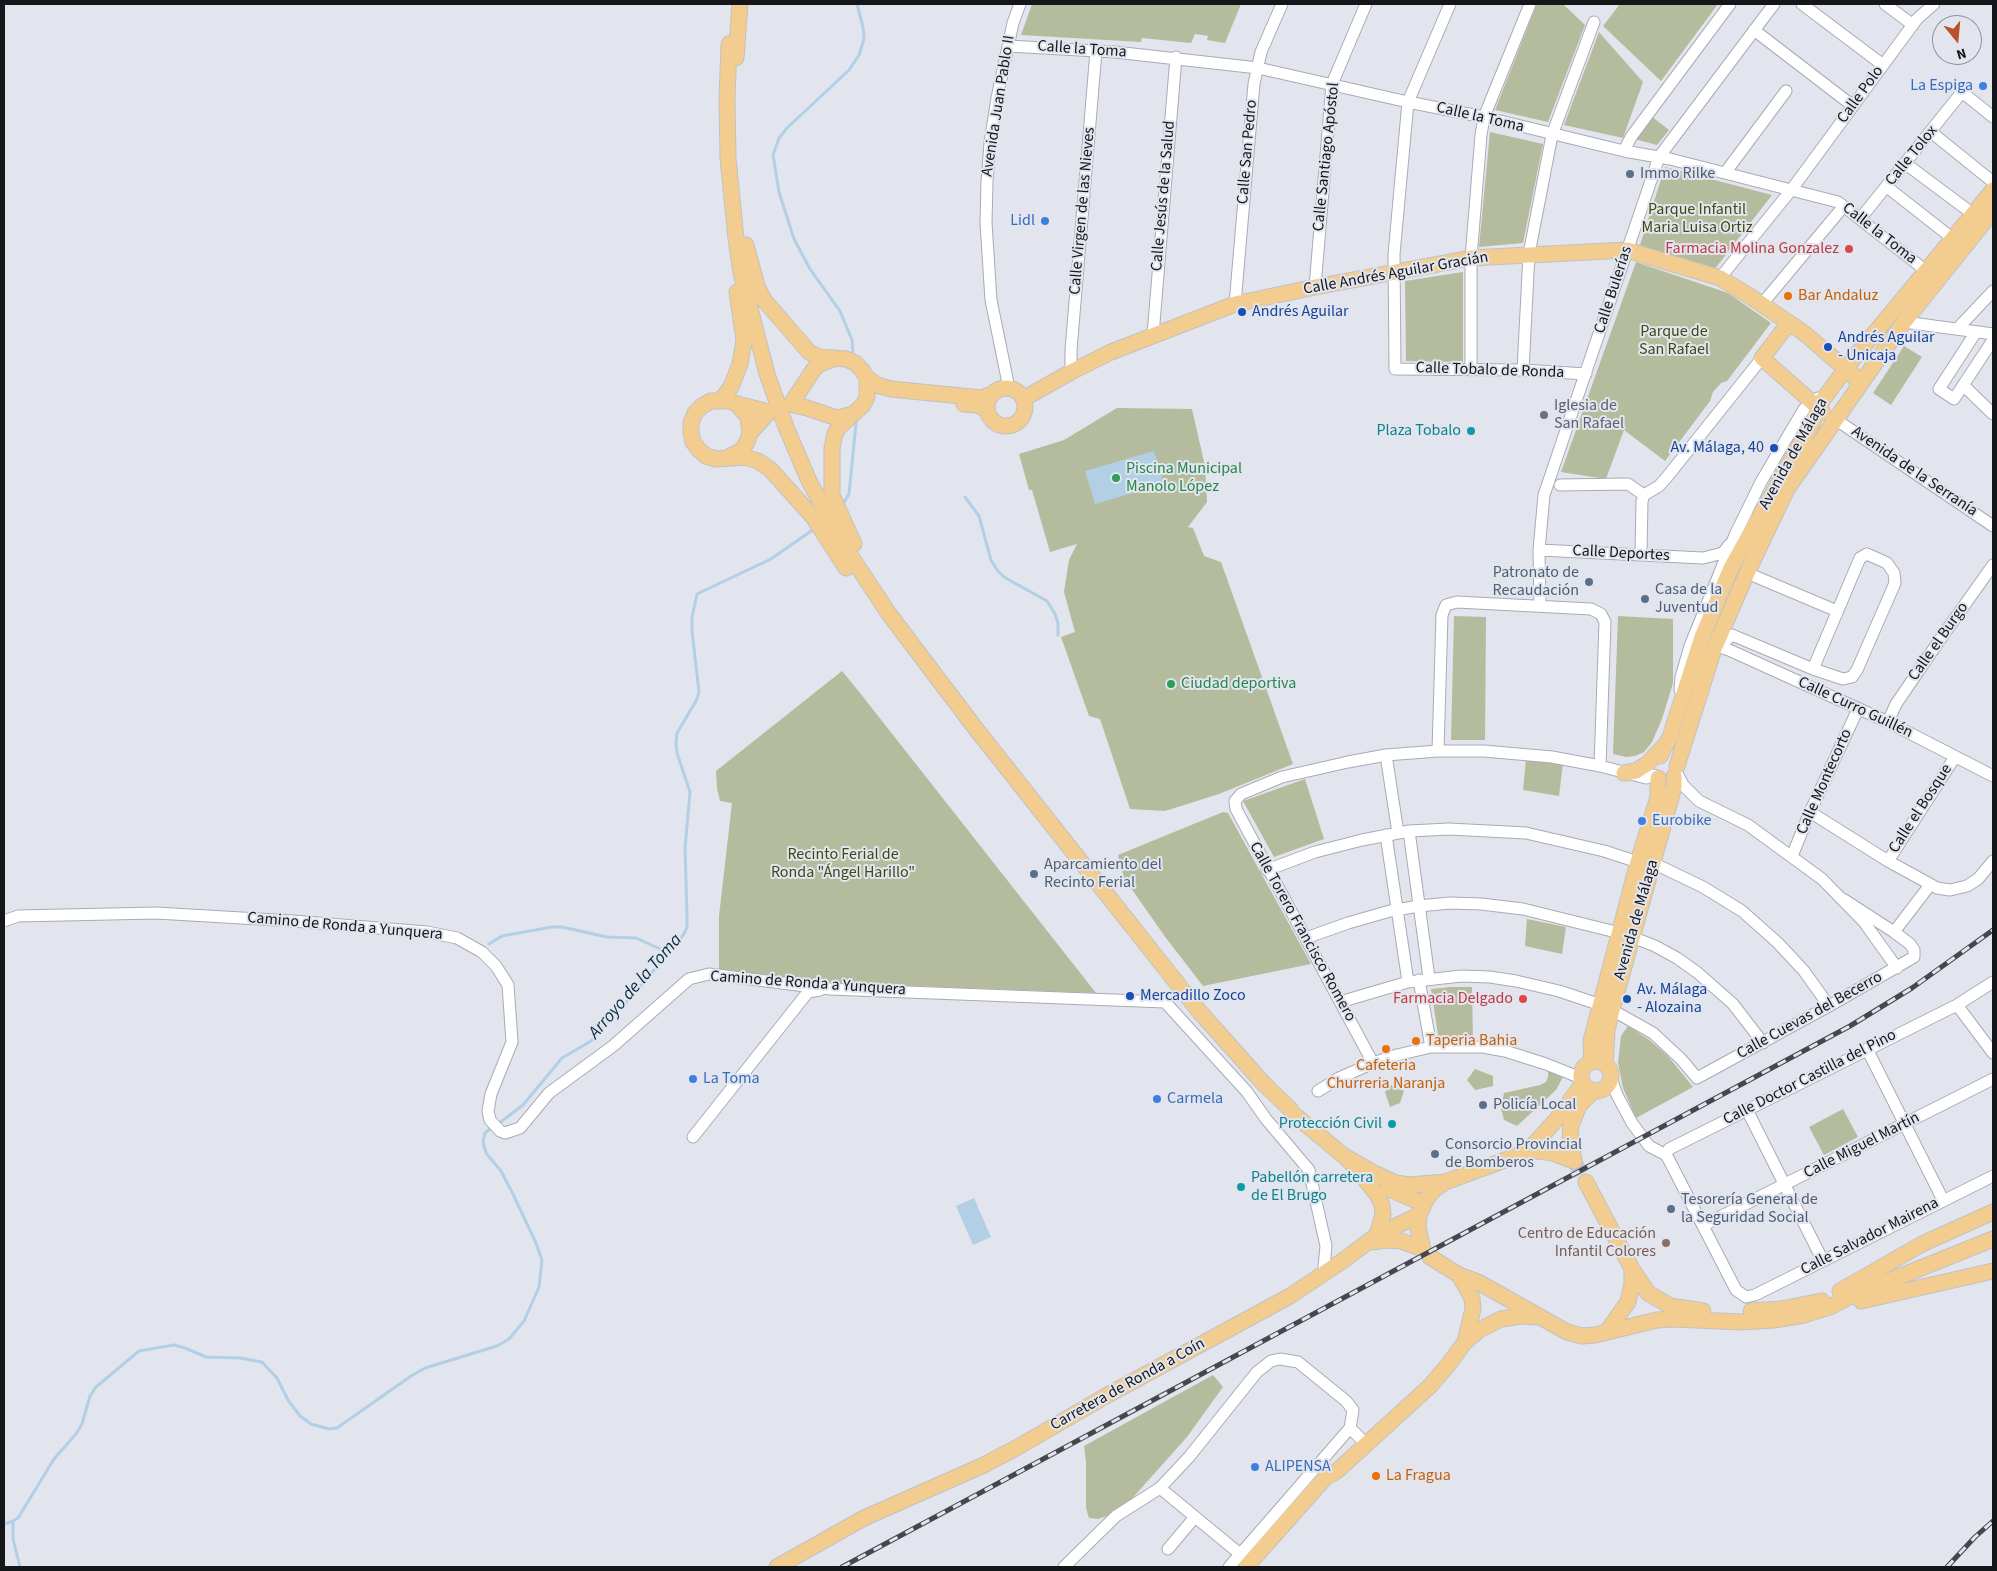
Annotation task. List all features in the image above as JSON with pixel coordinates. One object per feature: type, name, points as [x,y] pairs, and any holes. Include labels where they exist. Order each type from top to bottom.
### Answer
[{"type":"main road","points":[[721,400],[731,387],[737,372],[744,340],[725,212],[720,160],[720,102],[734,4]]},
{"type":"main road","points":[[740,4],[734,132],[737,183],[744,231],[757,286],[764,300],[809,352],[819,357],[846,359],[855,363],[862,370],[866,378],[867,397],[859,409],[838,428],[835,434],[832,448],[832,495],[861,559],[1016,780]]},
{"type":"main road","points":[[729,44],[727,99],[728,158],[736,239],[747,300],[761,354],[786,428],[809,481],[848,552],[889,614],[976,729],[1199,1010],[1264,1084],[1344,1156],[1378,1196],[1382,1205],[1383,1215],[1373,1238],[1401,1241],[1426,1253],[1460,1275],[1478,1282],[1524,1307],[1538,1317],[1567,1332],[1582,1336],[1595,1335],[1608,1330],[1649,1321],[1673,1319],[1711,1322],[1774,1320],[1804,1315],[1993,1270]]},
{"type":"main road","name":"Avenida de Málaga","points":[[1660,756],[1668,741],[1681,705],[1702,637],[1731,568],[1814,420],[1819,401],[1993,190]]},
{"type":"main road","name":"Avenida de Málaga","points":[[1646,862],[1674,787],[1676,771],[1717,648],[1746,573],[1787,489],[1904,322],[1993,211]]},
{"type":"main road","name":"Calle Andrés Aguilar Gracián","points":[[1023,399],[1071,372],[1153,335],[1235,304],[1394,271],[1471,258],[1627,250],[1720,278],[1804,333],[1847,369],[1859,385]]},
{"type":"main road","points":[[1789,323],[1762,358],[1819,401],[1825,414],[1836,419]]},
{"type":"main road","points":[[836,358],[820,364],[791,404],[837,418],[887,396],[977,405],[987,410]]},
{"type":"main road","points":[[866,378],[878,385],[891,388],[982,398],[1000,389],[1009,388],[1015,390],[1023,399],[1025,407],[1023,416],[1012,425],[996,424],[989,416],[987,410],[992,394]]},
{"type":"main road","points":[[726,459],[742,450],[750,433],[769,412],[721,400],[706,403],[695,413],[690,433],[693,442],[706,456],[716,459],[726,459],[744,458],[758,461],[770,469],[813,517],[867,600],[940,695],[976,729]]},
{"type":"main road","points":[[737,404],[748,417],[750,433]]},
{"type":"main road","points":[[1624,773],[1636,770],[1647,764],[1668,741]]},
{"type":"main road","points":[[1660,756],[1671,757],[1676,771],[1666,780],[1656,777],[1652,764],[1660,756]]},
{"type":"main road","name":"Avenida de Málaga","points":[[1598,1080],[1608,1030],[1606,1007],[1646,862],[1658,797],[1656,777]]},
{"type":"main road","points":[[1344,1156],[1372,1172],[1396,1183],[1408,1186],[1445,1182],[1527,1152],[1541,1151],[1553,1153],[1574,1161],[1570,1137],[1571,1125],[1579,1106],[1598,1080]]},
{"type":"main road","points":[[1527,1152],[1556,1120],[1598,1080]]},
{"type":"main road","points":[[1356,1168],[1392,1191],[1417,1201],[1420,1211],[1418,1228],[1426,1253]]},
{"type":"main road","points":[[1420,1211],[1434,1190],[1445,1182]]},
{"type":"main road","points":[[1586,1182],[1632,1269],[1648,1294],[1670,1306],[1687,1310],[1741,1312],[1781,1309],[1848,1297]]},
{"type":"main road","name":"Carretera de Ronda a Coín","points":[[777,1567],[864,1518],[879,1513],[1018,1448],[1178,1356],[1254,1317],[1327,1272],[1373,1238],[1420,1211]]},
{"type":"main road","points":[[1814,1302],[1854,1284],[1922,1244],[1993,1212]]},
{"type":"main road","points":[[1830,1308],[1848,1297],[1993,1239]]},
{"type":"main road","points":[[1608,1330],[1628,1302],[1632,1284],[1632,1269]]},
{"type":"main road","points":[[1460,1275],[1472,1298],[1473,1308],[1465,1342]]},
{"type":"main road","points":[[1243,1561],[1326,1478],[1430,1386],[1465,1342],[1479,1330],[1501,1319],[1521,1316],[1538,1317]]},
{"type":"main road","points":[[1258,1567],[1336,1471]]},
{"type":"main road","name":"Carretera de Ronda a Coín","points":[[793,1567],[879,1513]]},
{"type":"street","name":"Avenida Juan Pablo II","points":[[1009,388],[991,300],[986,223],[990,143],[1008,46],[1013,23],[1020,4]]},
{"type":"street","name":"Calle San Pedro","points":[[1235,304],[1254,84],[1261,52],[1282,4]]},
{"type":"street","name":"Calle Santiago Apóstol","points":[[1315,287],[1332,84],[1366,4]]},
{"type":"street","points":[[1394,271],[1408,102],[1450,4]]},
{"type":"street","points":[[1471,370],[1471,258],[1484,117],[1530,4]]},
{"type":"street","points":[[1624,151],[1631,137],[1730,4]]},
{"type":"street","name":"Calle Bulerías","points":[[1540,606],[1539,550],[1544,495],[1659,157],[1774,4]]},
{"type":"street","points":[[1802,4],[1883,66]]},
{"type":"street","points":[[1885,4],[1913,25]]},
{"type":"street","name":"Calle Polo","points":[[1720,278],[1792,189],[1913,25],[1934,4]]},
{"type":"street","points":[[1523,370],[1529,254],[1552,135],[1594,22]]},
{"type":"street","points":[[1754,30],[1853,106]]},
{"type":"street","name":"Calle la Toma","points":[[1008,46],[1176,57],[1258,68],[1484,117],[1552,135],[1659,157],[1792,189],[1838,202],[1926,270]]},
{"type":"street","name":"Calle Virgen de las Nieves","points":[[1071,372],[1071,350],[1096,51]]},
{"type":"street","name":"Calle Jesús de la Salud","points":[[1153,335],[1176,57]]},
{"type":"street","points":[[1725,173],[1786,91]]},
{"type":"street","name":"Calle Tolox","points":[[1860,220],[1962,92],[1993,117]]},
{"type":"street","points":[[1930,132],[1993,182]]},
{"type":"street","points":[[1906,164],[1973,214]]},
{"type":"street","points":[[1887,187],[1952,238]]},
{"type":"street","points":[[1762,304],[1843,207]]},
{"type":"street","name":"Calle Tobalo de Ronda","points":[[1394,271],[1395,369],[1523,370],[1586,374]]},
{"type":"street","points":[[1957,329],[1992,292]]},
{"type":"street","points":[[1904,322],[1976,332],[1992,341],[1954,399],[1939,389],[1976,332]]},
{"type":"street","points":[[1641,554],[1642,501],[1644,495],[1659,486],[1762,358]]},
{"type":"street","points":[[1963,385],[1993,414]]},
{"type":"street","points":[[1681,705],[1680,687],[1690,646],[1735,535],[1766,474],[1804,409],[1819,401]]},
{"type":"street","name":"Avenida de la Serranía","points":[[1836,419],[1993,526]]},
{"type":"street","points":[[1560,485],[1628,484],[1644,495]]},
{"type":"street","points":[[1703,558],[1723,553],[1735,535]]},
{"type":"street","name":"Calle Deportes","points":[[1539,550],[1703,558]]},
{"type":"street","points":[[1717,648],[1732,635],[1813,669],[1843,679],[1852,677],[1857,670],[1895,583],[1894,573],[1887,563],[1867,554],[1860,558],[1813,669]]},
{"type":"street","points":[[1703,558],[1711,564],[1717,578]]},
{"type":"street","name":"Calle el Burgo","points":[[1888,722],[1896,704],[1993,565]]},
{"type":"street","points":[[1746,573],[1837,611]]},
{"type":"street","points":[[1438,751],[1442,615],[1446,605],[1458,602],[1591,609],[1601,614],[1605,622],[1600,766]]},
{"type":"street","name":"Calle Curro Guillén","points":[[1717,648],[1888,722],[1993,776]]},
{"type":"street","name":"Calle Montecorto","points":[[1792,856],[1810,812],[1858,709]]},
{"type":"street","points":[[1419,980],[1419,906],[1386,755],[1438,751],[1520,753],[1600,766],[1646,778],[1656,777]]},
{"type":"street","name":"Calle Torero Francisco Romero","points":[[1373,1063],[1267,870],[1236,809],[1235,801],[1241,794],[1282,778],[1386,755]]},
{"type":"street","name":"Calle el Bosque","points":[[1888,861],[1955,757]]},
{"type":"street","name":"Calle Cuevas del Becerro","points":[[1606,1007],[1653,1032],[1682,1059],[1697,1078],[1897,968],[1864,922],[1822,879],[1748,825],[1700,801],[1683,785],[1676,771]]},
{"type":"street","points":[[1810,812],[1930,885],[1950,890],[1966,886],[1978,879],[1993,861]]},
{"type":"street","points":[[1267,870],[1323,849],[1403,832],[1449,829],[1492,830],[1526,834],[1604,851],[1646,862],[1703,887],[1742,912],[1778,943],[1804,971],[1829,1006]]},
{"type":"street","points":[[1386,835],[1397,909],[1419,980],[1431,1047]]},
{"type":"street","points":[[1894,932],[1930,885]]},
{"type":"street","points":[[1843,899],[1910,944],[1914,950],[1914,957],[1897,968]]},
{"type":"street","points":[[1306,938],[1348,922],[1397,909],[1450,903],[1507,907],[1626,935],[1670,954],[1698,973],[1733,1004],[1763,1043]]},
{"type":"street","name":"Camino de Ronda a Yunquera","points":[[4,921],[18,916],[156,913],[293,921],[426,932],[457,938],[482,952],[496,966],[508,985],[512,1042],[491,1094],[488,1111],[490,1120],[500,1131],[510,1132],[520,1128],[548,1093],[612,1046],[690,980],[709,974],[830,989],[1165,1002],[1247,1092],[1266,1119],[1308,1170],[1326,1246],[1324,1268],[1327,1272]]},
{"type":"street","points":[[1340,1002],[1419,980],[1461,976],[1490,977],[1516,981],[1606,1007]]},
{"type":"street","name":"Calle Doctor Castilla del Pino","points":[[1666,1155],[1669,1149],[1956,1005],[1993,982]]},
{"type":"street","points":[[692,1137],[808,992],[830,989]]},
{"type":"street","points":[[1956,1005],[1993,1053]]},
{"type":"street","points":[[1318,1091],[1339,1078],[1373,1063],[1431,1047],[1483,1047],[1505,1051],[1598,1080],[1649,1146],[1666,1155],[1704,1225]]},
{"type":"street","points":[[1867,1050],[1944,1200]]},
{"type":"street","name":"Calle Miguel Martín","points":[[1704,1225],[1993,1079]]},
{"type":"street","points":[[1747,1110],[1823,1261]]},
{"type":"street","name":"Calle Salvador Mairena","points":[[1704,1225],[1736,1290],[1746,1297],[1755,1295],[1993,1176]]},
{"type":"street","name":"Camino de Ronda a Yunquera","points":[[1326,1246],[1341,1262]]},
{"type":"street","points":[[1064,1567],[1116,1516],[1160,1488],[1189,1457],[1257,1372],[1271,1361],[1280,1359],[1298,1362],[1346,1401],[1353,1410],[1350,1428],[1243,1561],[1229,1567]]},
{"type":"street","points":[[1350,1428],[1366,1444]]},
{"type":"street","points":[[1160,1488],[1196,1517],[1243,1561]]},
{"type":"street","points":[[1168,1549],[1196,1517]]},
{"type":"green space","points":[[1032,4],[1241,4],[1225,43],[1207,40],[1208,36],[1195,34],[1191,43],[1142,38],[1141,42],[1021,35]]},
{"type":"green space","points":[[1537,4],[1563,4],[1585,25],[1548,122],[1495,110]]},
{"type":"green space","points":[[1620,4],[1718,4],[1661,81],[1603,26]]},
{"type":"green space","points":[[1599,32],[1643,82],[1623,138],[1564,125]]},
{"type":"green space","points":[[1651,116],[1669,130],[1657,145],[1635,139]]},
{"type":"green space","points":[[1490,132],[1543,144],[1523,243],[1479,247]]},
{"type":"green space","name":"Parque Infantil Maria Luisa Ortiz","points":[[1665,167],[1772,195],[1714,270],[1640,245]]},
{"type":"green space","name":"Parque de San Rafael","points":[[1636,262],[1728,293],[1771,323],[1727,381],[1721,383],[1713,392],[1710,401],[1665,461],[1624,430],[1606,479],[1561,472]]},
{"type":"green space","points":[[1463,272],[1463,362],[1406,361],[1405,281]]},
{"type":"green space","points":[[1904,346],[1922,357],[1891,405],[1873,393]]},
{"type":"green space","name":"Ciudad deportiva","points":[[1117,408],[1192,409],[1205,466],[1207,502],[1188,527],[1193,528],[1204,556],[1221,562],[1293,764],[1219,794],[1165,811],[1130,809],[1100,719],[1089,716],[1061,637],[1075,632],[1064,592],[1069,560],[1077,544],[1050,552],[1032,490],[1029,490],[1019,454],[1064,440]]},
{"type":"green space","points":[[1454,616],[1486,617],[1485,740],[1451,740]]},
{"type":"green space","points":[[1618,616],[1673,619],[1673,683],[1662,719],[1652,742],[1644,752],[1626,757],[1613,754]]},
{"type":"green space","name":"Recinto Ferial de Ronda \"Ángel Harillo\"","points":[[842,671],[1096,993],[835,983],[719,972],[719,916],[732,803],[720,801],[716,771]]},
{"type":"green space","points":[[1526,759],[1563,763],[1559,796],[1523,790]]},
{"type":"green space","points":[[1305,779],[1324,839],[1274,857],[1243,801]]},
{"type":"green space","points":[[1223,812],[1228,813],[1311,964],[1203,986],[1166,938],[1124,878],[1118,855]]},
{"type":"green space","points":[[1527,919],[1566,927],[1562,954],[1525,946]]},
{"type":"green space","points":[[1472,987],[1473,1040],[1439,1041],[1431,989]]},
{"type":"green space","points":[[1628,1026],[1648,1039],[1667,1055],[1693,1087],[1636,1118],[1623,1088],[1618,1063],[1621,1036]]},
{"type":"green space","points":[[1475,1069],[1493,1076],[1493,1086],[1475,1090],[1467,1080]]},
{"type":"green space","points":[[1548,1071],[1563,1077],[1556,1090],[1517,1126],[1504,1120],[1501,1108],[1504,1093],[1546,1082]]},
{"type":"green space","points":[[1391,1085],[1404,1091],[1400,1103],[1390,1107],[1385,1092]]},
{"type":"green space","points":[[1843,1109],[1858,1137],[1824,1155],[1809,1127]]},
{"type":"green space","points":[[1213,1375],[1223,1387],[1187,1437],[1128,1503],[1110,1515],[1098,1519],[1089,1518],[1086,1508],[1084,1446]]},
{"type":"water","points":[[1154,451],[1164,484],[1095,504],[1085,471]]},
{"type":"water","points":[[974,1198],[991,1237],[973,1245],[956,1206]]},
{"type":"waterway","name":"Arroyo de la Toma","points":[[853,353],[852,340],[840,311],[810,269],[794,239],[779,192],[773,155],[779,138],[787,128],[849,70],[859,55],[864,39],[857,4]]},
{"type":"waterway","name":"Arroyo de la Toma","points":[[843,504],[849,494],[856,423]]},
{"type":"waterway","points":[[965,497],[979,516],[991,560],[997,570],[1004,577],[1047,601],[1058,623],[1058,635]]},
{"type":"waterway","name":"Arroyo de la Toma","points":[[498,1124],[523,1105],[562,1058],[591,1041],[684,934],[687,927],[685,848],[690,792],[677,753],[676,743],[677,733],[696,701],[699,692],[692,631],[692,617],[697,594],[771,559],[814,529]]},
{"type":"waterway","points":[[489,944],[502,936],[562,927],[607,937],[636,938],[669,953]]},
{"type":"waterway","name":"Arroyo de la Toma","points":[[4,1524],[18,1518],[54,1459],[76,1434],[82,1424],[90,1396],[96,1387],[139,1351],[174,1345],[206,1357],[240,1358],[262,1362],[277,1378],[288,1400],[300,1416],[311,1424],[329,1429],[337,1428],[425,1368],[497,1346],[509,1339],[524,1321],[539,1287],[542,1260],[512,1192],[501,1171],[486,1153],[483,1142],[485,1133],[492,1127]]},
{"type":"waterway","points":[[13,1521],[13,1539],[20,1567]]},
{"type":"tunnel","points":[[1574,1161],[1586,1182]]},
{"type":"railway","points":[[842,1567],[1850,1026],[1912,988],[1993,930]]},
{"type":"railway","points":[[1947,1567],[1993,1521]]},
{"type":"place","name":"La Espiga","points":[[1983,86]]},
{"type":"place","name":"Immo Rilke","points":[[1630,174]]},
{"type":"place","name":"Lidl","points":[[1045,221]]},
{"type":"place","name":"Farmacia Molina Gonzalez","points":[[1849,249]]},
{"type":"place","name":"Bar Andaluz","points":[[1788,296]]},
{"type":"place","name":"Andrés Aguilar","points":[[1242,312]]},
{"type":"place","name":"Andrés Aguilar - Unicaja","points":[[1828,347]]},
{"type":"place","name":"Iglesia de San Rafael","points":[[1544,415]]},
{"type":"place","name":"Plaza Tobalo","points":[[1471,431]]},
{"type":"place","name":"Av. Málaga, 40","points":[[1774,448]]},
{"type":"place","name":"Piscina Municipal Manolo López","points":[[1116,478]]},
{"type":"place","name":"Patronato de Recaudación","points":[[1589,582]]},
{"type":"place","name":"Casa de la Juventud","points":[[1645,599]]},
{"type":"place","name":"Ciudad deportiva","points":[[1171,684]]},
{"type":"place","name":"Eurobike","points":[[1642,821]]},
{"type":"place","name":"Aparcamiento del Recinto Ferial","points":[[1034,874]]},
{"type":"place","name":"Mercadillo Zoco","points":[[1130,996]]},
{"type":"place","name":"Farmacia Delgado","points":[[1523,999]]},
{"type":"place","name":"Av. Málaga - Alozaina","points":[[1627,999]]},
{"type":"place","name":"Taperia Bahia","points":[[1416,1041]]},
{"type":"place","name":"Cafeteria Churreria Naranja","points":[[1386,1049]]},
{"type":"place","name":"La Toma","points":[[693,1079]]},
{"type":"place","name":"Carmela","points":[[1157,1099]]},
{"type":"place","name":"Policía Local","points":[[1483,1105]]},
{"type":"place","name":"Protección Civil","points":[[1392,1124]]},
{"type":"place","name":"Consorcio Provincial de Bomberos","points":[[1435,1154]]},
{"type":"place","name":"Pabellón carretera de El Brugo","points":[[1241,1187]]},
{"type":"place","name":"Tesorería General de la Seguridad Social","points":[[1671,1209]]},
{"type":"place","name":"Centro de Educación Infantil Colores","points":[[1666,1243]]},
{"type":"place","name":"ALIPENSA","points":[[1255,1467]]},
{"type":"place","name":"La Fragua","points":[[1376,1476]]}]
